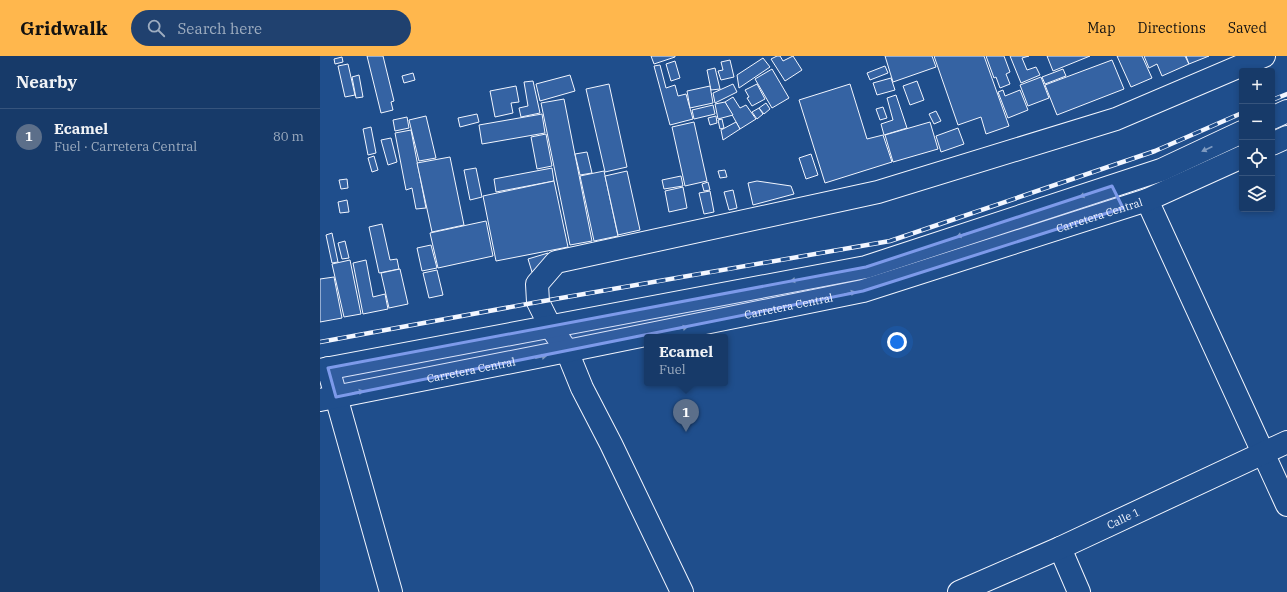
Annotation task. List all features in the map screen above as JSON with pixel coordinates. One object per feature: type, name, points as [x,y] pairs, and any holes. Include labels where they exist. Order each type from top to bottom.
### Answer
[{"type":"main road","points":[[682,592],[611,444],[582,388],[567,351],[550,326],[538,302],[537,284],[556,262],[878,192],[1116,120],[1264,56]]},
{"type":"main road","points":[[1275,117],[1287,111]]},
{"type":"main road","points":[[390,592],[328,398],[324,369],[866,267],[1161,170],[1239,133]]},
{"type":"main road","points":[[1275,143],[1287,137]]},
{"type":"main road","name":"Carretera Central","points":[[651,334],[863,291],[1147,200],[1239,158]]},
{"type":"main road","points":[[1112,186],[1123,208]]},
{"type":"main road","points":[[1147,200],[1287,505]]},
{"type":"main road","name":"Carretera Central","points":[[328,398],[644,335]]},
{"type":"main road","name":"Calle 1","points":[[959,592],[1060,548],[1287,442]]},
{"type":"main road","points":[[1060,548],[1079,592]]},
{"type":"highlighted area","points":[[1112,186],[1123,208],[863,291],[567,351],[336,397],[328,368],[550,326],[866,267]]},
{"type":"building","points":[[367,56],[383,56],[394,101],[391,102],[393,110],[381,113]]},
{"type":"building","points":[[651,56],[675,56],[675,57],[654,64]]},
{"type":"building","points":[[780,56],[783,61],[793,56],[802,70],[785,81],[771,59]]},
{"type":"building","points":[[885,56],[932,56],[936,67],[893,82]]},
{"type":"building","points":[[934,56],[984,56],[1009,126],[986,134],[981,117],[958,125]]},
{"type":"building","points":[[986,56],[1004,56],[1010,72],[1006,74],[1010,84],[1000,88],[996,77],[994,78]]},
{"type":"building","points":[[1010,56],[1029,56],[1022,58],[1027,70],[1036,67],[1040,75],[1021,83]]},
{"type":"building","points":[[1047,56],[1090,56],[1053,71]]},
{"type":"building","points":[[1117,56],[1142,56],[1152,78],[1131,87]]},
{"type":"building","points":[[1144,56],[1185,56],[1189,64],[1162,76],[1157,64],[1149,68]]},
{"type":"building","points":[[1186,56],[1209,56],[1189,64]]},
{"type":"building","points":[[342,57],[343,62],[335,64],[334,59]]},
{"type":"building","points":[[763,58],[770,67],[739,88],[737,75]]},
{"type":"building","points":[[730,60],[734,77],[721,80],[718,71],[723,70],[721,62]]},
{"type":"building","points":[[1112,60],[1124,89],[1057,115],[1045,85]]},
{"type":"building","points":[[675,61],[680,78],[671,81],[666,64]]},
{"type":"building","points":[[348,64],[355,95],[345,97],[338,66]]},
{"type":"building","points":[[660,65],[666,88],[675,85],[678,96],[686,94],[693,119],[670,125],[654,66]]},
{"type":"building","points":[[885,66],[888,73],[870,80],[867,73]]},
{"type":"building","points":[[715,68],[720,89],[711,90],[707,70]]},
{"type":"building","points":[[772,69],[789,98],[772,108],[755,79]]},
{"type":"building","points":[[1063,69],[1066,76],[1045,84],[1042,77]]},
{"type":"building","points":[[413,73],[415,80],[404,83],[402,76]]},
{"type":"building","points":[[359,75],[363,97],[356,98],[352,77]]},
{"type":"building","points":[[570,75],[575,91],[540,101],[536,84]]},
{"type":"building","points":[[1041,77],[1049,98],[1028,106],[1020,85]]},
{"type":"building","points":[[891,78],[895,90],[877,95],[873,83]]},
{"type":"building","points":[[533,81],[540,113],[521,117],[519,108],[528,106],[524,82]]},
{"type":"building","points":[[917,81],[924,100],[910,105],[903,86]]},
{"type":"building","points":[[609,84],[627,167],[605,172],[586,89]]},
{"type":"building","points":[[733,84],[737,92],[715,103],[713,93]]},
{"type":"building","points":[[757,84],[765,99],[752,106],[747,98],[749,97],[745,90]]},
{"type":"building","points":[[850,84],[867,139],[883,135],[892,162],[825,183],[799,100]]},
{"type":"building","points":[[516,86],[519,102],[511,103],[513,113],[495,117],[490,91]]},
{"type":"building","points":[[710,86],[713,103],[690,108],[687,91]]},
{"type":"building","points":[[1003,90],[1005,96],[1020,90],[1028,110],[1008,118],[998,92]]},
{"type":"building","points":[[896,95],[907,128],[884,135],[881,124],[893,120],[887,98]]},
{"type":"building","points":[[733,97],[740,108],[746,105],[756,119],[740,129],[725,102]]},
{"type":"building","points":[[564,99],[592,241],[570,245],[541,103]]},
{"type":"building","points":[[725,102],[733,115],[718,119],[715,104]]},
{"type":"building","points":[[766,103],[770,109],[764,114],[759,108]]},
{"type":"building","points":[[713,105],[715,114],[694,119],[692,110]]},
{"type":"building","points":[[883,107],[887,118],[880,120],[876,109]]},
{"type":"building","points":[[759,108],[763,114],[757,119],[752,112]]},
{"type":"building","points":[[936,111],[941,121],[934,124],[929,114]]},
{"type":"building","points":[[477,114],[479,122],[460,127],[458,118]]},
{"type":"building","points":[[542,114],[545,133],[482,144],[479,125]]},
{"type":"building","points":[[426,116],[436,158],[419,161],[409,120]]},
{"type":"building","points":[[716,116],[717,123],[710,125],[708,118]]},
{"type":"building","points":[[407,117],[409,128],[395,131],[393,120]]},
{"type":"building","points":[[722,119],[724,128],[720,129],[718,120]]},
{"type":"building","points":[[694,122],[707,181],[685,186],[672,127]]},
{"type":"building","points":[[736,122],[740,129],[723,140],[721,130]]},
{"type":"building","points":[[930,122],[938,149],[893,162],[885,135]]},
{"type":"building","points":[[371,127],[376,153],[368,155],[363,129]]},
{"type":"building","points":[[958,128],[964,144],[941,152],[936,136]]},
{"type":"building","points":[[411,130],[426,208],[416,209],[412,188],[406,190],[395,133]]},
{"type":"building","points":[[546,134],[552,166],[537,169],[531,137]]},
{"type":"building","points":[[391,138],[397,162],[388,165],[381,140]]},
{"type":"building","points":[[587,152],[592,173],[580,175],[575,154]]},
{"type":"building","points":[[811,154],[818,175],[806,179],[799,158]]},
{"type":"building","points":[[374,156],[378,170],[372,172],[368,158]]},
{"type":"building","points":[[450,157],[464,225],[432,232],[417,163]]},
{"type":"building","points":[[476,168],[482,197],[470,200],[464,170]]},
{"type":"building","points":[[552,168],[554,181],[496,192],[494,179]]},
{"type":"building","points":[[725,170],[727,177],[720,178],[718,171]]},
{"type":"building","points":[[604,171],[618,236],[594,241],[580,176]]},
{"type":"building","points":[[627,171],[640,230],[618,235],[605,176]]},
{"type":"building","points":[[681,176],[683,186],[664,189],[662,180]]},
{"type":"building","points":[[347,179],[348,188],[341,189],[339,180]]},
{"type":"building","points":[[554,181],[568,247],[496,261],[483,196]]},
{"type":"building","points":[[757,181],[791,186],[794,194],[753,205],[748,183]]},
{"type":"building","points":[[708,182],[710,190],[704,191],[702,184]]},
{"type":"building","points":[[683,187],[687,208],[669,212],[665,191]]},
{"type":"building","points":[[733,190],[737,208],[729,210],[724,192]]},
{"type":"building","points":[[710,191],[714,212],[704,214],[699,193]]},
{"type":"building","points":[[347,200],[349,212],[340,213],[338,202]]},
{"type":"building","points":[[486,221],[493,256],[438,268],[430,233]]},
{"type":"building","points":[[382,224],[390,260],[397,259],[399,269],[379,273],[369,227]]},
{"type":"building","points":[[332,233],[338,262],[332,263],[326,235]]},
{"type":"building","points":[[345,241],[349,258],[342,259],[338,243]]},
{"type":"building","points":[[431,245],[437,268],[422,271],[417,248]]},
{"type":"building","points":[[548,253],[552,265],[532,272],[528,259]]},
{"type":"building","points":[[350,260],[361,314],[344,317],[332,264]]},
{"type":"building","points":[[366,260],[373,297],[385,294],[388,309],[363,314],[353,263]]},
{"type":"building","points":[[400,269],[408,304],[389,308],[381,273]]},
{"type":"building","points":[[437,270],[443,295],[429,298],[423,273]]},
{"type":"building","points":[[334,277],[342,318],[320,322],[320,279]]},
{"type":"railway","points":[[1275,99],[1287,94]]},
{"type":"railway","points":[[320,342],[538,302],[890,241],[1155,151],[1239,114]]},
{"type":"place","name":"Ecamel","points":[[686,432]]}]
